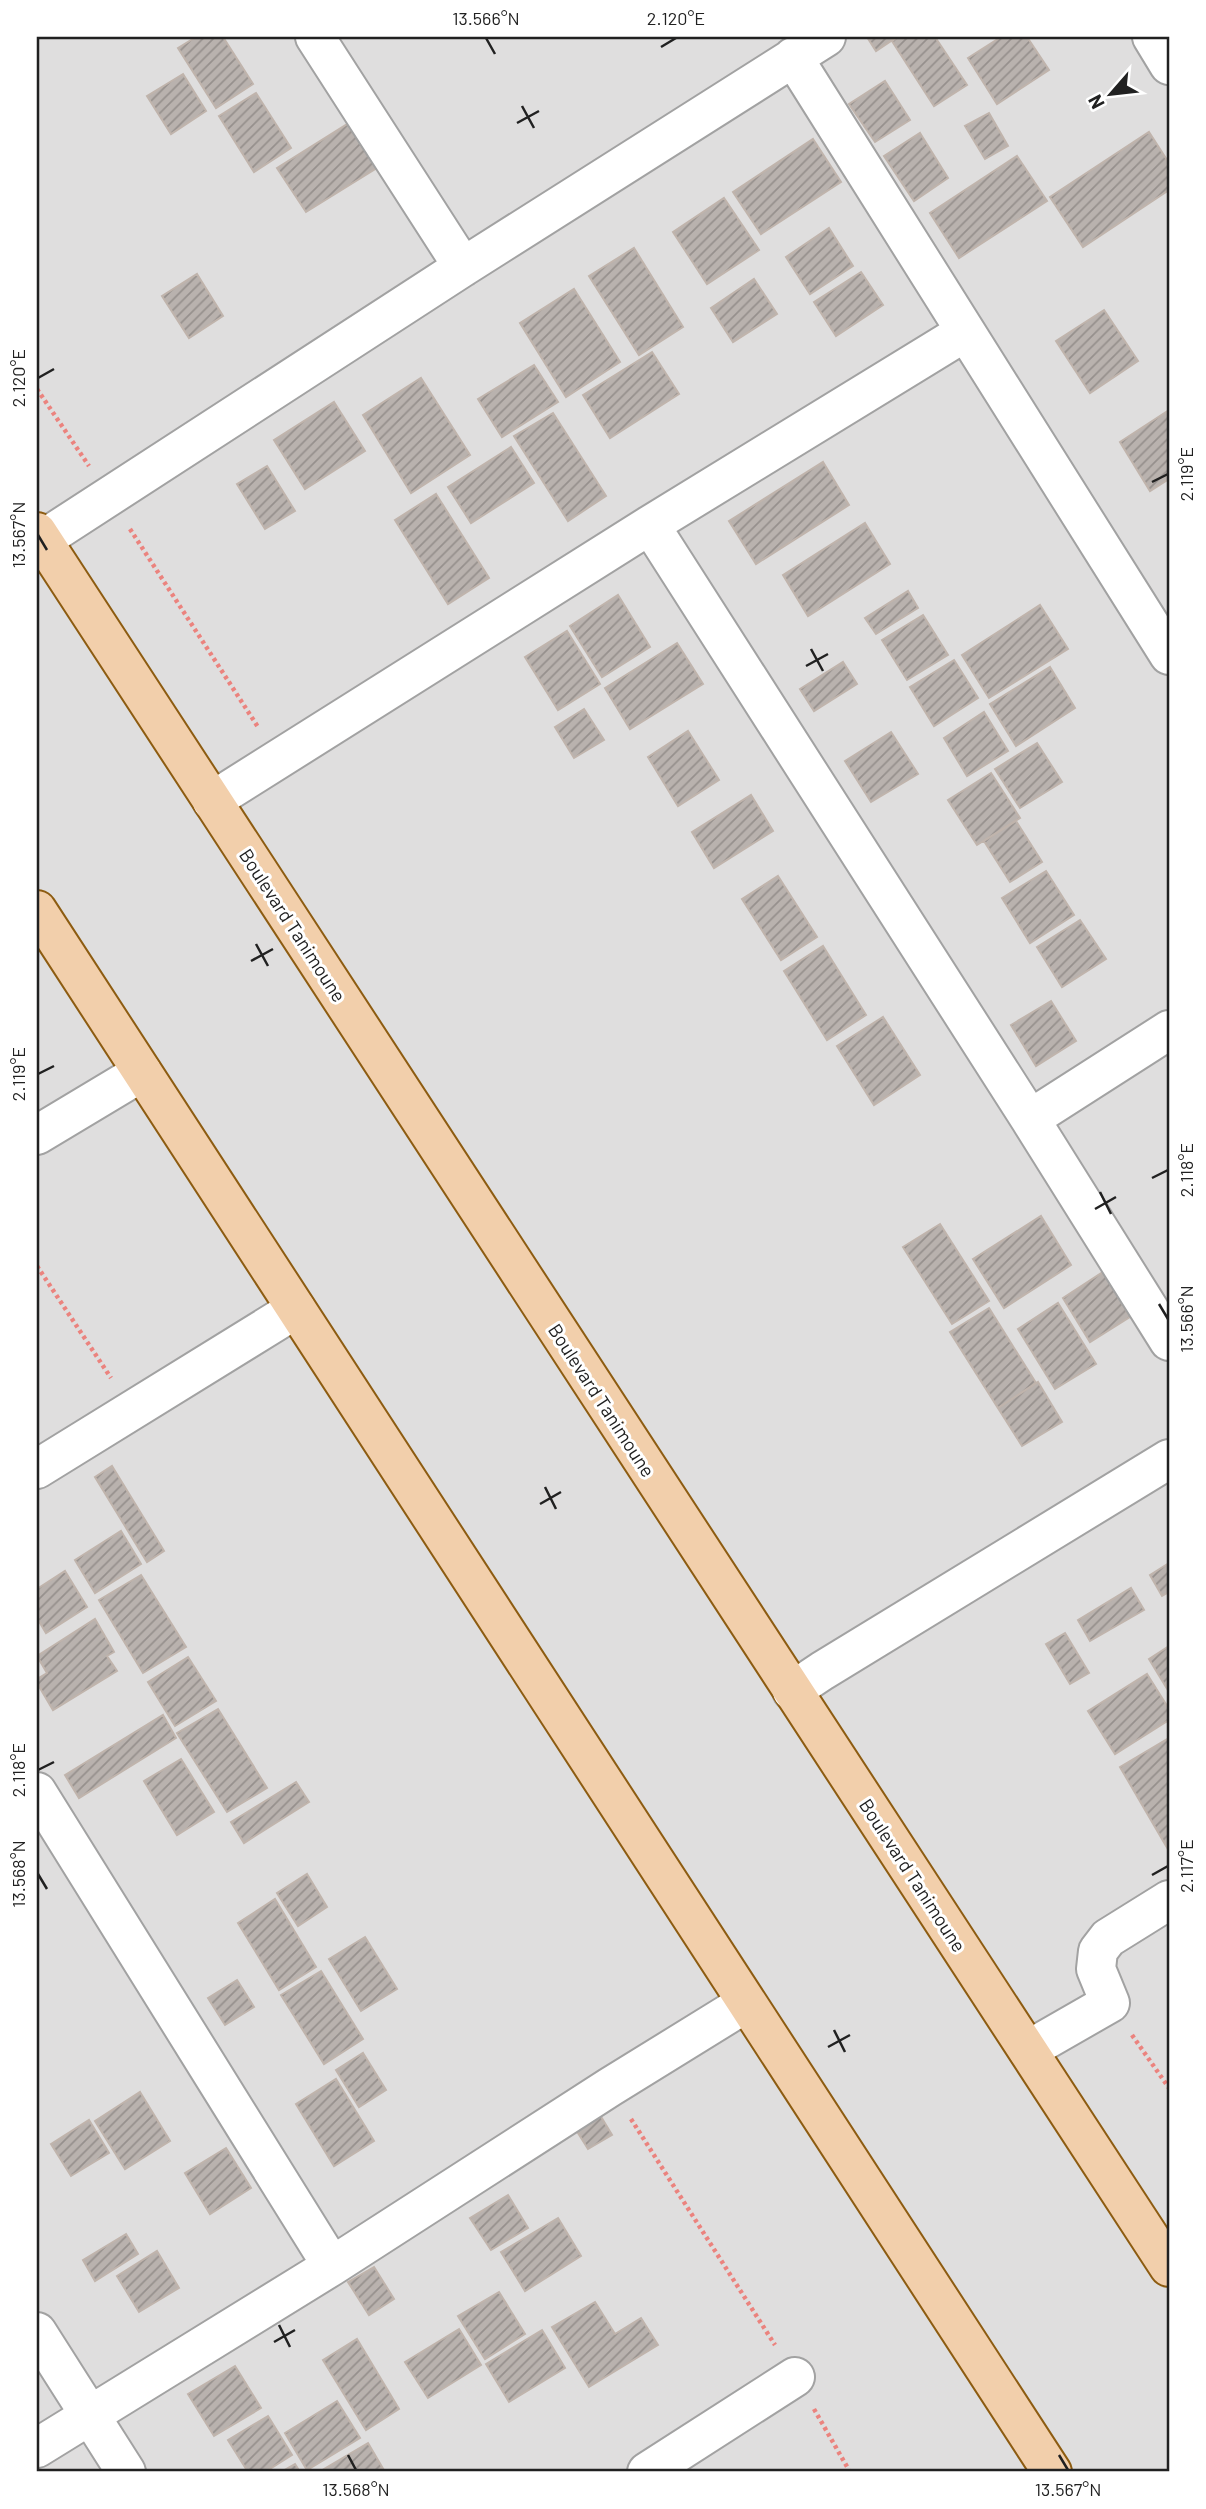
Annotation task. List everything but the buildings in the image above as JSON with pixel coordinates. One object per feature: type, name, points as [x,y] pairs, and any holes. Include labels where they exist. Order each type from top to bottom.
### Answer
[{"type":"main road","name":"Boulevard Tanimoune","points":[[39,536],[1169,2267]]},
{"type":"main road","points":[[37,910],[1052,2472]]},
{"type":"street","points":[[315,37],[463,267]]},
{"type":"street","points":[[39,536],[109,496],[826,37]]},
{"type":"street","points":[[1152,37],[1169,65]]},
{"type":"street","points":[[793,57],[1169,655]]},
{"type":"street","points":[[212,801],[650,525],[965,332]]},
{"type":"street","points":[[650,525],[1169,1341]]},
{"type":"street","points":[[1030,1119],[1169,1030]]},
{"type":"street","points":[[37,1135],[142,1072]]},
{"type":"street","points":[[37,1469],[296,1309]]},
{"type":"street","points":[[792,1691],[1169,1460]]},
{"type":"street","points":[[37,1792],[332,2266]]},
{"type":"street","points":[[1028,2050],[1110,2003],[1096,1969],[1098,1951],[1108,1938],[1169,1900]]},
{"type":"street","points":[[37,2448],[88,2414],[332,2266],[746,2003]]},
{"type":"street","points":[[37,2332],[126,2472]]},
{"type":"street","points":[[647,2472],[795,2377]]},
{"type":"path","points":[[37,389],[278,757]]},
{"type":"path","points":[[37,1266],[133,1411]]},
{"type":"path","points":[[1110,2003],[1169,2088]]},
{"type":"path","points":[[610,2087],[795,2377],[850,2472]]},
{"type":"shaded area","points":[[37,37],[1169,37],[1169,2472],[37,2472]]}]
